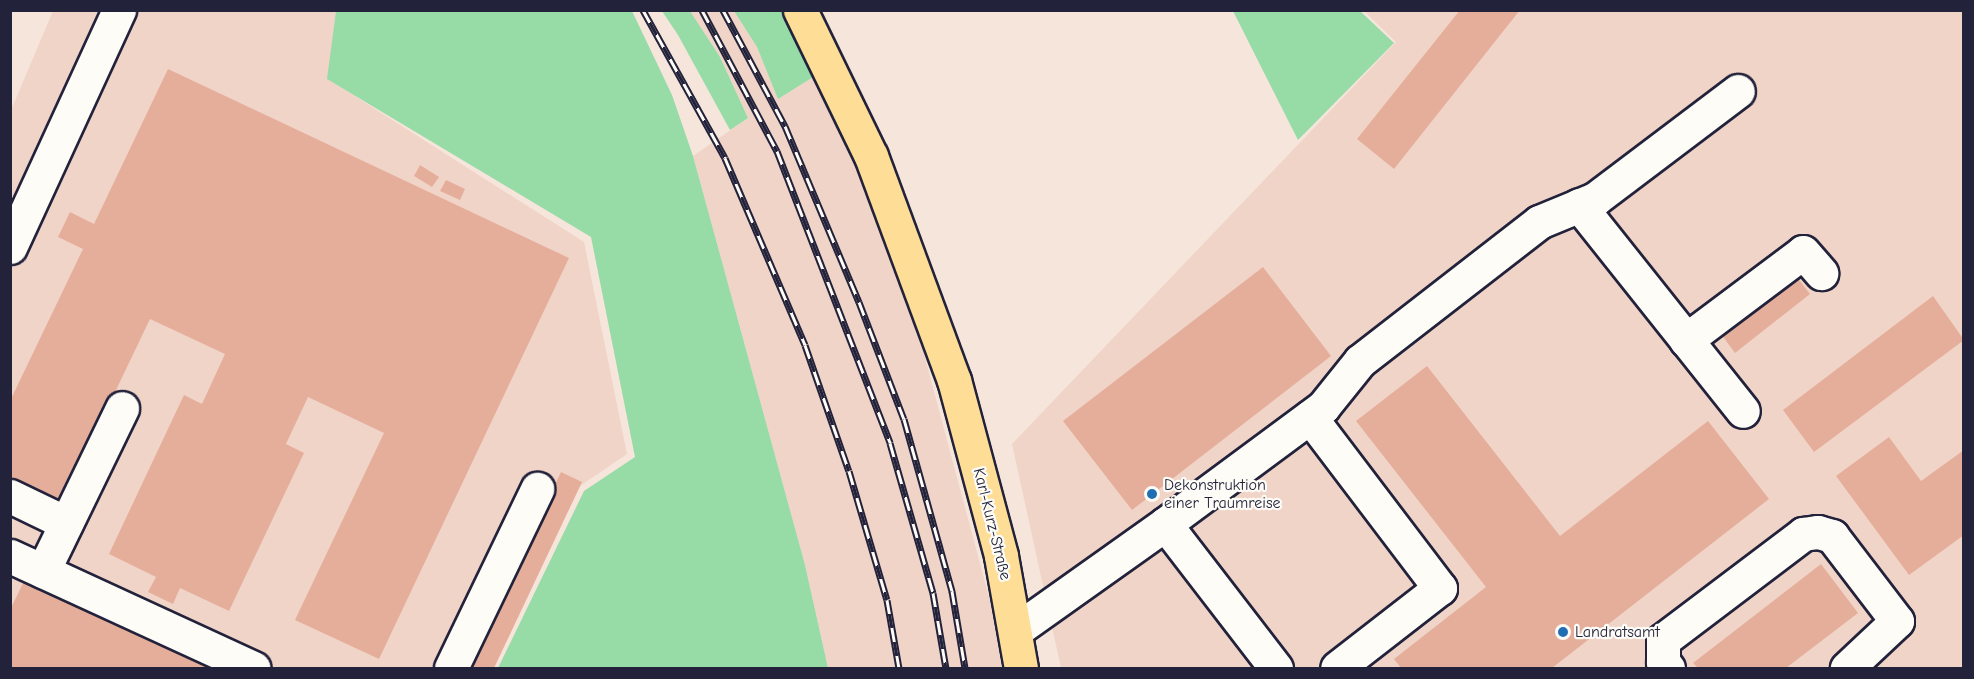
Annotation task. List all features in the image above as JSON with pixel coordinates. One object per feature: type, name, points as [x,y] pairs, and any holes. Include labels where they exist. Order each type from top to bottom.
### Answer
[{"type":"main road","name":"Karl-Kurz-Straße","points":[[800,10],[871,156],[954,380],[1001,556],[1016,630],[1021,669]]},
{"type":"lane","points":[[10,247],[119,10]]},
{"type":"lane","points":[[1016,630],[1165,525],[1323,407],[1360,361],[1539,222],[1595,199],[1738,91]]},
{"type":"lane","points":[[1579,205],[1743,411]]},
{"type":"lane","points":[[1686,339],[1803,252],[1821,273]]},
{"type":"lane","points":[[43,571],[122,408]]},
{"type":"lane","points":[[1310,417],[1440,588],[1337,669]]},
{"type":"lane","points":[[451,669],[537,489]]},
{"type":"lane","points":[[10,496],[66,523]]},
{"type":"lane","points":[[1165,525],[1276,669]]},
{"type":"lane","points":[[1668,669],[1663,662],[1663,640],[1803,534],[1818,532],[1832,536],[1897,621],[1847,669]]},
{"type":"lane","points":[[10,556],[254,669]]},
{"type":"shaded area","points":[[53,11],[336,11],[328,79],[584,242],[627,454],[580,486],[492,668],[11,668],[11,110]]},
{"type":"shaded area","points":[[690,11],[734,11],[757,47],[778,99],[818,74],[857,161],[924,354],[989,597],[1002,668],[828,668],[805,565],[693,156],[748,118],[720,57]]},
{"type":"shaded area","points":[[1364,11],[1963,11],[1963,668],[1061,668],[1012,444],[1396,42]]},
{"type":"green space","points":[[336,11],[632,11],[672,95],[693,156],[805,565],[828,668],[498,668],[584,491],[635,457],[591,237],[327,79]]},
{"type":"green space","points":[[662,11],[690,11],[720,57],[748,118],[730,130],[678,35]]},
{"type":"green space","points":[[734,11],[781,11],[818,74],[778,99],[757,47]]},
{"type":"green space","points":[[1233,11],[1360,11],[1394,43],[1298,140]]},
{"type":"building","points":[[1460,10],[1520,10],[1394,169],[1357,139]]},
{"type":"building","points":[[168,69],[569,258],[379,659],[295,620],[384,433],[308,397],[286,444],[304,453],[229,611],[180,588],[173,604],[148,592],[156,577],[109,554],[184,395],[202,404],[225,354],[150,319],[60,507],[10,484],[10,401],[83,249],[58,237],[70,212],[94,224]]},
{"type":"building","points":[[420,165],[439,177],[432,187],[414,176]]},
{"type":"building","points":[[446,180],[465,189],[460,200],[440,191]]},
{"type":"building","points":[[1263,267],[1331,356],[1132,510],[1063,421]]},
{"type":"building","points":[[1793,272],[1810,294],[1735,353],[1718,330]]},
{"type":"building","points":[[1933,296],[1964,340],[1814,452],[1783,410]]},
{"type":"building","points":[[1427,366],[1560,536],[1708,421],[1769,499],[1552,668],[1401,668],[1394,659],[1486,587],[1356,421]]},
{"type":"building","points":[[1889,437],[1921,481],[1964,450],[1964,535],[1909,575],[1836,476]]},
{"type":"building","points":[[561,472],[582,482],[494,668],[468,668]]},
{"type":"building","points":[[1821,564],[1858,613],[1786,668],[1698,668],[1693,663]]},
{"type":"building","points":[[27,575],[226,668],[10,667],[10,610]]},
{"type":"railway","points":[[643,10],[725,158],[805,345],[849,471],[887,600],[899,668]]},
{"type":"railway","points":[[702,10],[777,151],[890,443],[933,593],[946,668]]},
{"type":"railway","points":[[723,10],[785,126],[859,302],[904,419],[952,591],[965,668]]},
{"type":"place","name":"Dekonstruktion einer Traumreise","points":[[1152,494]]},
{"type":"place","name":"Landratsamt","points":[[1563,632]]}]
